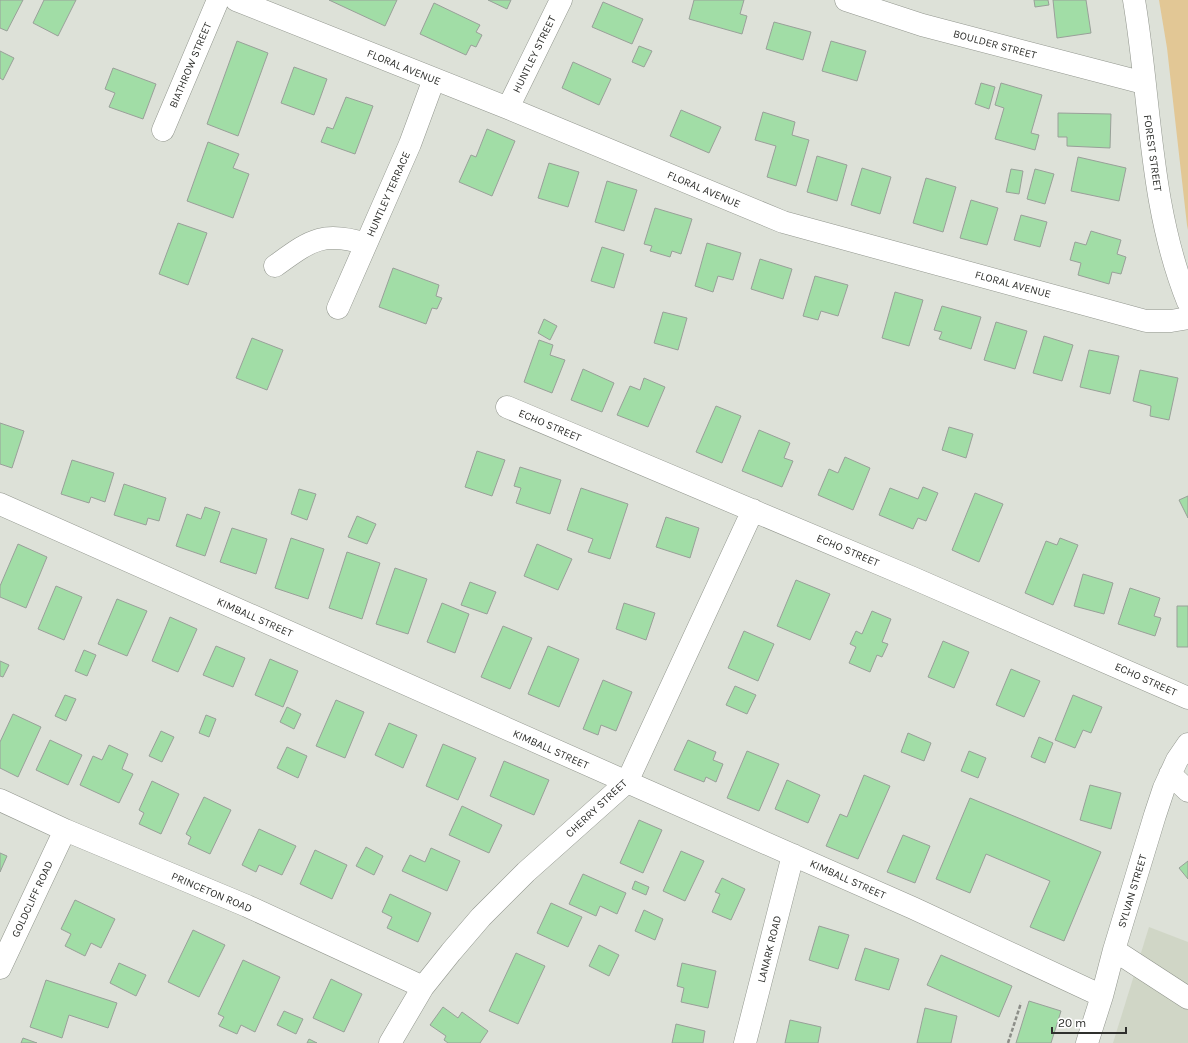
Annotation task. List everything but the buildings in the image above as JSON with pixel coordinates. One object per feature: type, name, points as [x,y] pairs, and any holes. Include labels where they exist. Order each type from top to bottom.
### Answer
[{"type":"street","name":"BIATHROW STREET","points":[[163,130],[218,0]]},
{"type":"street","name":"HUNTLEY STREET","points":[[508,108],[561,0]]},
{"type":"street","name":"BOULDER STREET","points":[[846,0],[922,25],[1144,83]]},
{"type":"street","name":"FOREST STREET","points":[[1134,0],[1154,164],[1164,224],[1179,281],[1188,302]]},
{"type":"street","name":"FLORAL AVENUE","points":[[245,2],[508,108],[783,222],[1146,321],[1171,321],[1188,318]]},
{"type":"street","name":"HUNTLEY TERRACE","points":[[338,308],[410,144],[434,79]]},
{"type":"street","points":[[274,266],[312,241],[322,238],[344,238],[366,244]]},
{"type":"street","name":"ECHO STREET","points":[[507,407],[913,578],[1188,698]]},
{"type":"street","name":"KIMBALL STREET","points":[[0,504],[912,908],[1102,996]]},
{"type":"street","name":"CHERRY STREET","points":[[390,1043],[423,987],[481,917],[526,872],[627,782],[753,510]]},
{"type":"street","name":"SYLVAN STREET","points":[[1087,1043],[1154,815],[1170,774],[1177,760],[1188,744]]},
{"type":"street","points":[[1170,774],[1188,791]]},
{"type":"street","name":"PRINCETON ROAD","points":[[0,800],[64,830],[247,906],[423,987]]},
{"type":"street","name":"GOLDCLIFF ROAD","points":[[0,968],[64,830]]},
{"type":"street","name":"LANARK ROAD","points":[[745,1043],[793,855]]},
{"type":"street","points":[[1114,950],[1188,998]]},
{"type":"path","points":[[1008,1043],[1021,1003]]},
{"type":"shaded area","points":[[1159,0],[1188,0],[1188,230],[1167,48]]},
{"type":"shaded area","points":[[1149,927],[1188,942],[1188,1043],[1113,1043]]}]
